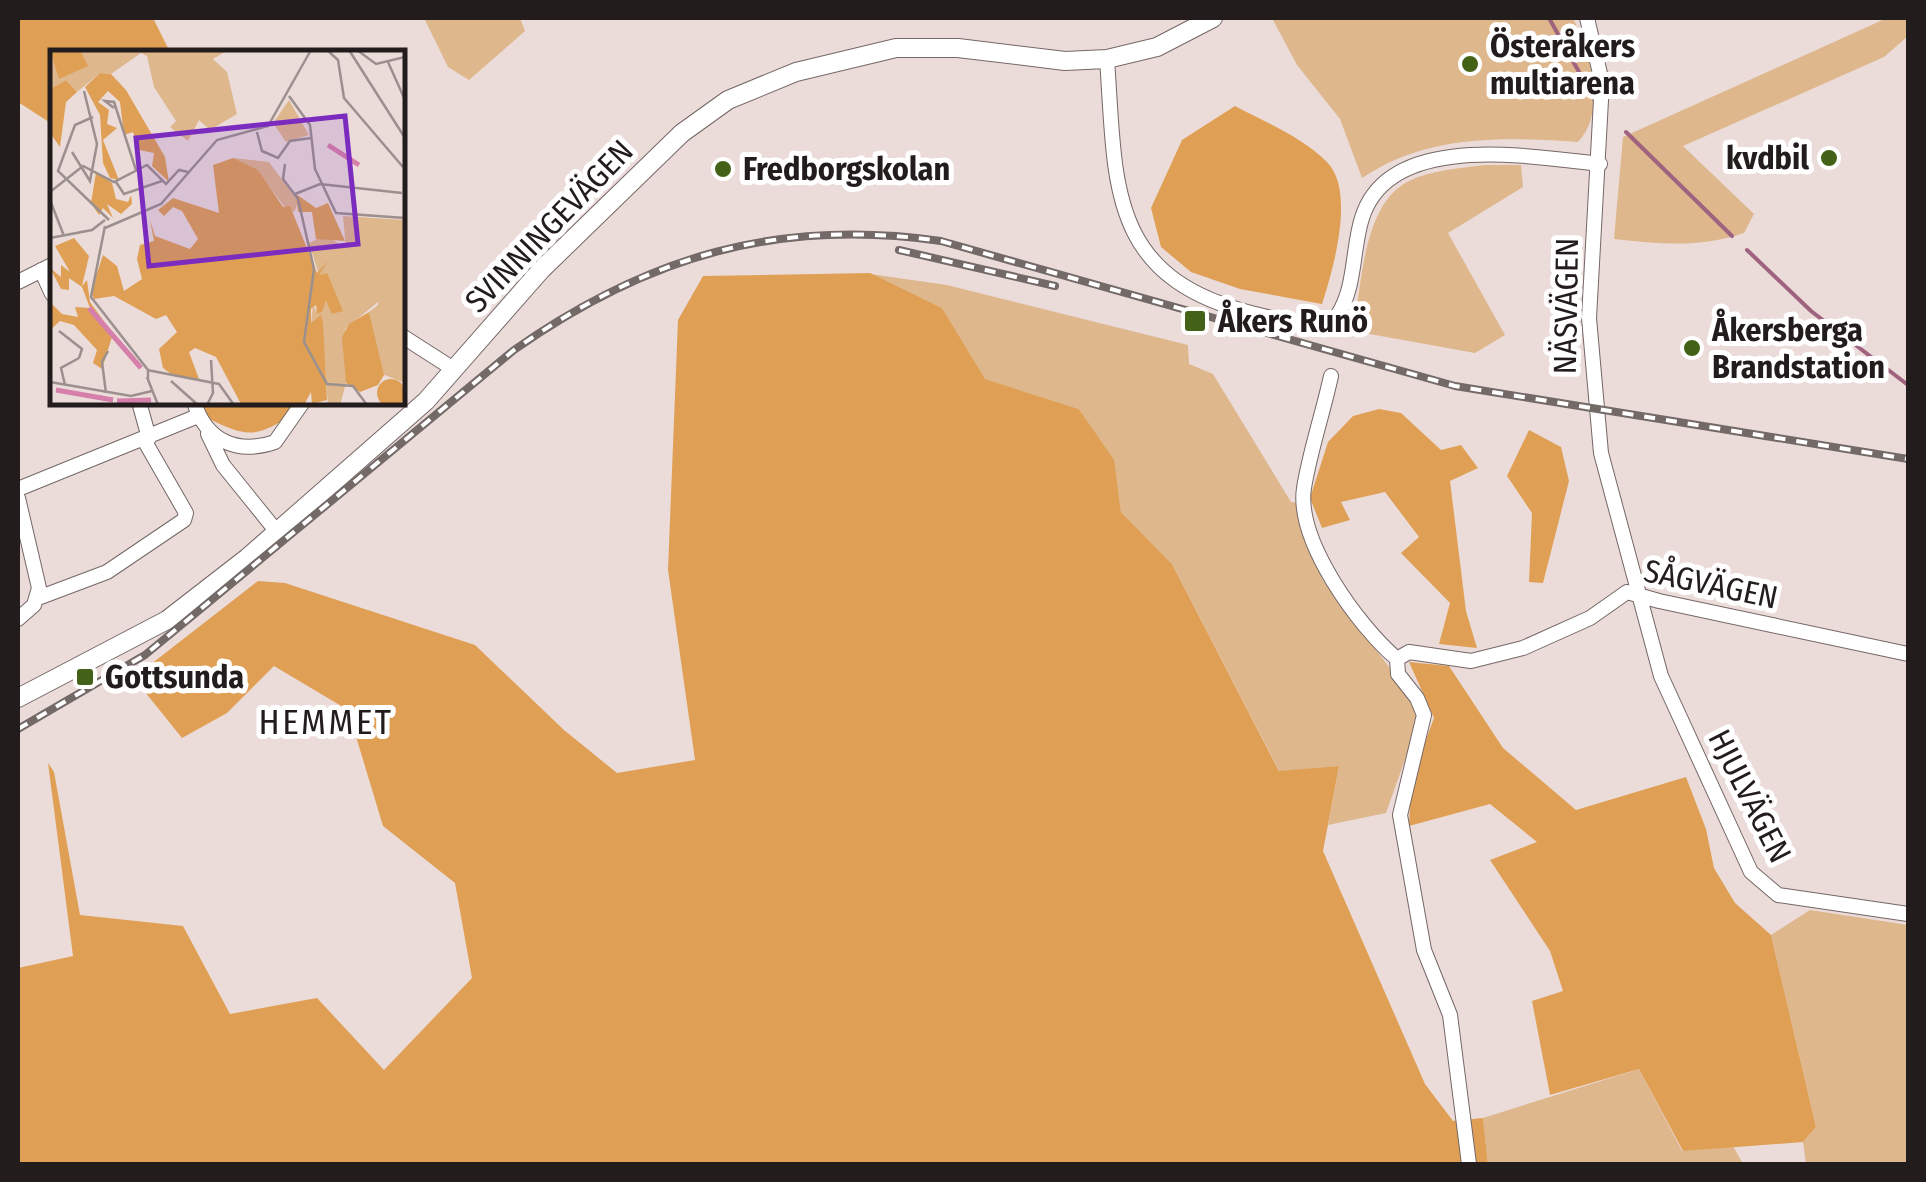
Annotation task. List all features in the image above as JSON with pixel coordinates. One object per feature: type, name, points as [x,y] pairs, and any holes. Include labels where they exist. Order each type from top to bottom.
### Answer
[{"type":"main road","name":"SVINNINGEVÄGEN","points":[[18,698],[166,620],[278,532],[393,432],[456,370],[540,270],[682,133],[740,93],[806,70],[896,48],[958,48],[1065,61],[1108,59],[1157,47],[1213,18]]},
{"type":"street","name":"NÄSVÄGEN","points":[[1588,18],[1601,64],[1600,164],[1589,294],[1592,380],[1601,454],[1637,592]]},
{"type":"street","points":[[1108,59],[1112,150],[1124,216],[1138,241],[1175,283],[1206,298],[1280,320],[1318,323],[1337,316],[1348,291],[1366,206],[1383,186],[1404,172],[1455,156],[1497,154],[1600,164]]},
{"type":"street","points":[[18,282],[47,267]]},
{"type":"street","points":[[405,338],[456,370]]},
{"type":"street","points":[[1331,376],[1303,492],[1307,514],[1337,590],[1378,643],[1397,659],[1398,674],[1418,698],[1424,715],[1404,780],[1402,832],[1424,950],[1450,1015],[1468,1164]]},
{"type":"street","points":[[18,619],[38,598],[107,572],[184,520],[186,513],[146,439],[139,405]]},
{"type":"street","points":[[199,416],[230,445],[260,447],[275,442],[301,405]]},
{"type":"street","points":[[199,416],[224,465],[278,532]]},
{"type":"street","points":[[18,488],[199,416]]},
{"type":"street","points":[[18,498],[38,598]]},
{"type":"street","name":"SÅGVÄGEN","points":[[1397,659],[1408,652],[1471,661],[1523,648],[1590,618],[1627,592],[1908,654]]},
{"type":"street","name":"HJULVÄGEN","points":[[1637,592],[1661,676],[1751,872],[1761,885],[1778,895],[1908,914]]},
{"type":"shaded area","points":[[18,18],[153,18],[169,50],[50,50],[50,123],[18,102]]},
{"type":"shaded area","points":[[424,18],[520,18],[525,31],[469,80],[448,67]]},
{"type":"shaded area","points":[[1272,18],[1573,18],[1590,64],[1592,114],[1578,142],[1521,139],[1439,146],[1413,153],[1362,178],[1340,119],[1297,65]]},
{"type":"shaded area","points":[[1887,18],[1908,18],[1908,36],[1884,57],[1683,146],[1754,214],[1744,233],[1696,243],[1614,239],[1623,137]]},
{"type":"shaded area","points":[[1235,106],[1306,145],[1336,175],[1340,231],[1322,304],[1240,289],[1191,272],[1161,247],[1151,208],[1182,140]]},
{"type":"shaded area","points":[[1486,165],[1521,165],[1523,187],[1448,233],[1505,335],[1475,353],[1353,331],[1373,227],[1393,192],[1427,174]]},
{"type":"shaded area","points":[[870,273],[942,308],[985,379],[1079,409],[1114,460],[1121,512],[1172,564],[1279,771],[1339,766],[1323,851],[1425,1084],[1453,1121],[1483,1118],[1488,1164],[18,1164],[18,968],[73,956],[48,763],[54,772],[80,915],[183,926],[230,1014],[317,998],[384,1070],[472,978],[455,883],[383,826],[348,710],[274,666],[227,713],[182,738],[145,692],[137,675],[258,581],[285,583],[475,645],[564,730],[617,773],[695,760],[668,570],[678,320],[703,276]]},
{"type":"shaded area","points":[[870,274],[947,285],[1188,345],[1189,364],[1213,374],[1291,502],[1299,503],[1322,579],[1415,701],[1417,726],[1386,813],[1328,825],[1339,766],[1280,772],[1172,564],[1121,512],[1113,460],[1079,409],[984,379],[942,308]]},
{"type":"shaded area","points":[[203,405],[297,405],[294,414],[260,431],[242,432],[207,418]]},
{"type":"shaded area","points":[[1379,409],[1401,413],[1441,450],[1461,445],[1478,468],[1450,481],[1466,611],[1477,648],[1439,644],[1450,603],[1401,553],[1419,537],[1385,492],[1341,502],[1350,520],[1322,528],[1310,498],[1328,442],[1353,416]]},
{"type":"shaded area","points":[[1529,430],[1561,447],[1569,481],[1543,583],[1529,582],[1532,513],[1507,476]]},
{"type":"shaded area","points":[[1409,662],[1449,666],[1503,748],[1576,810],[1686,777],[1706,829],[1714,868],[1735,903],[1771,935],[1816,1127],[1803,1142],[1683,1151],[1639,1069],[1550,1095],[1532,1001],[1563,991],[1550,951],[1490,860],[1537,842],[1490,804],[1409,826],[1411,780],[1434,718]]},
{"type":"shaded area","points":[[1810,910],[1908,925],[1908,1164],[1806,1164],[1803,1142],[1816,1127],[1771,935]]},
{"type":"shaded area","points":[[1639,1069],[1682,1151],[1733,1146],[1743,1164],[1488,1164],[1483,1118]]},
{"type":"waterway","points":[[1549,18],[1594,99]]},
{"type":"waterway","points":[[1626,132],[1732,236]]},
{"type":"waterway","points":[[1747,250],[1811,311],[1908,385]]},
{"type":"railway","points":[[18,729],[145,655],[514,350],[564,317],[665,268],[770,241],[824,235],[941,241],[1455,386],[1908,459]]},
{"type":"railway","points":[[899,250],[1055,286]]},
{"type":"place","name":"Österåkers multiarena","points":[[1470,64]]},
{"type":"place","name":"kvdbil","points":[[1829,158]]},
{"type":"place","name":"Fredborgskolan","points":[[723,169]]},
{"type":"place","name":"Åkers Runö","points":[[1195,321]]},
{"type":"place","name":"Åkersberga Brandstation","points":[[1692,348]]},
{"type":"place","name":"Gottsunda","points":[[85,677]]},
{"type":"district","name":"HEMMET","points":[[326,722]]}]
